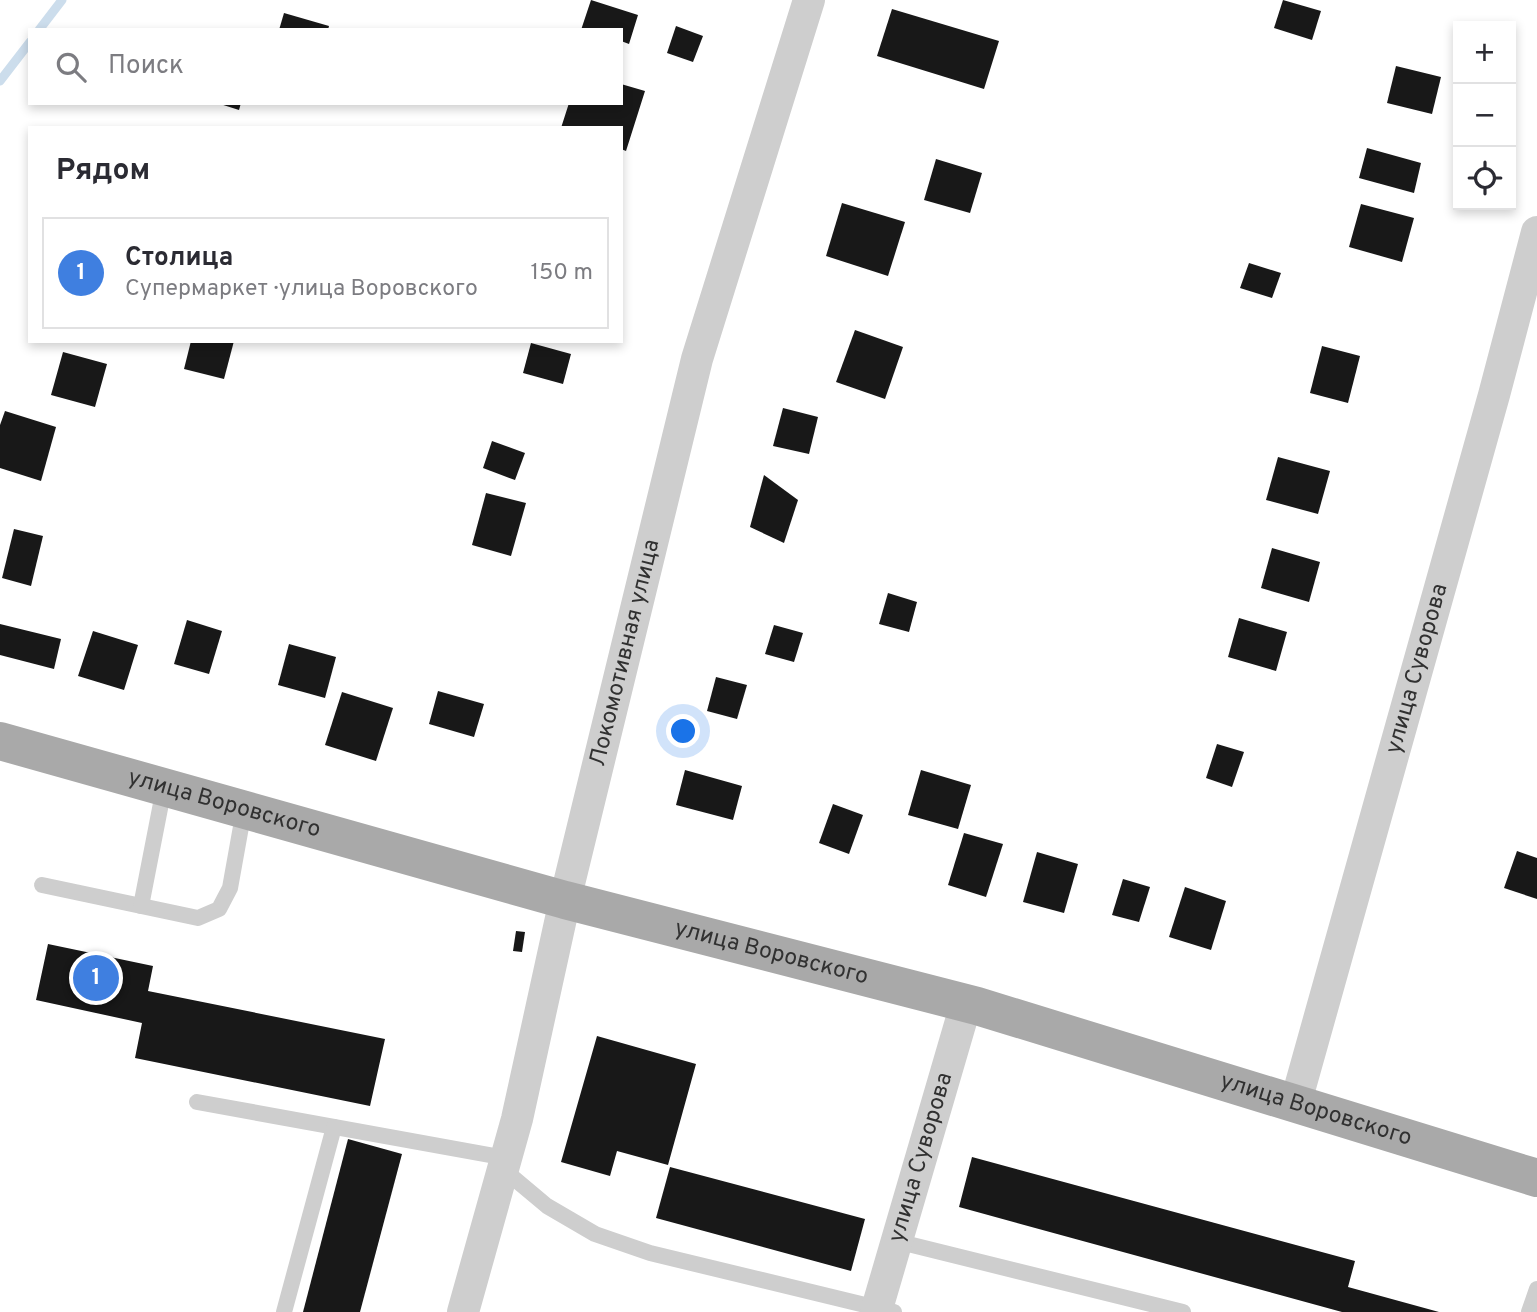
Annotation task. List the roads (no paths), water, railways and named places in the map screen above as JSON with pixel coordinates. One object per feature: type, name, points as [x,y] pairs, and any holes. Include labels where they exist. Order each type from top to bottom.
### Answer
[{"type":"main road","name":"улица Воровского","points":[[0,741],[565,900],[966,1004],[1537,1178]]},
{"type":"street","name":"Локомотивная улица","points":[[463,1312],[517,1119],[565,900],[697,359],[809,0]]},
{"type":"street","name":"улица Суворова","points":[[1294,1105],[1494,395],[1537,232]]},
{"type":"street","name":"улица Суворова","points":[[882,1310],[897,1241],[966,1004]]},
{"type":"lane","points":[[141,906],[164,788]]},
{"type":"lane","points":[[42,885],[198,918],[219,909],[230,888],[244,810]]},
{"type":"lane","points":[[197,1102],[334,1127],[504,1164],[547,1206],[594,1234],[650,1253],[882,1310]]},
{"type":"lane","points":[[284,1312],[334,1127]]},
{"type":"lane","points":[[897,1241],[1183,1312]]},
{"type":"lane","points":[[1529,1312],[1537,1289]]},
{"type":"waterway","points":[[41,28],[62,0]]},
{"type":"waterway","points":[[0,81],[28,45]]},
{"type":"place","name":"Столица","points":[[96,978]]}]
